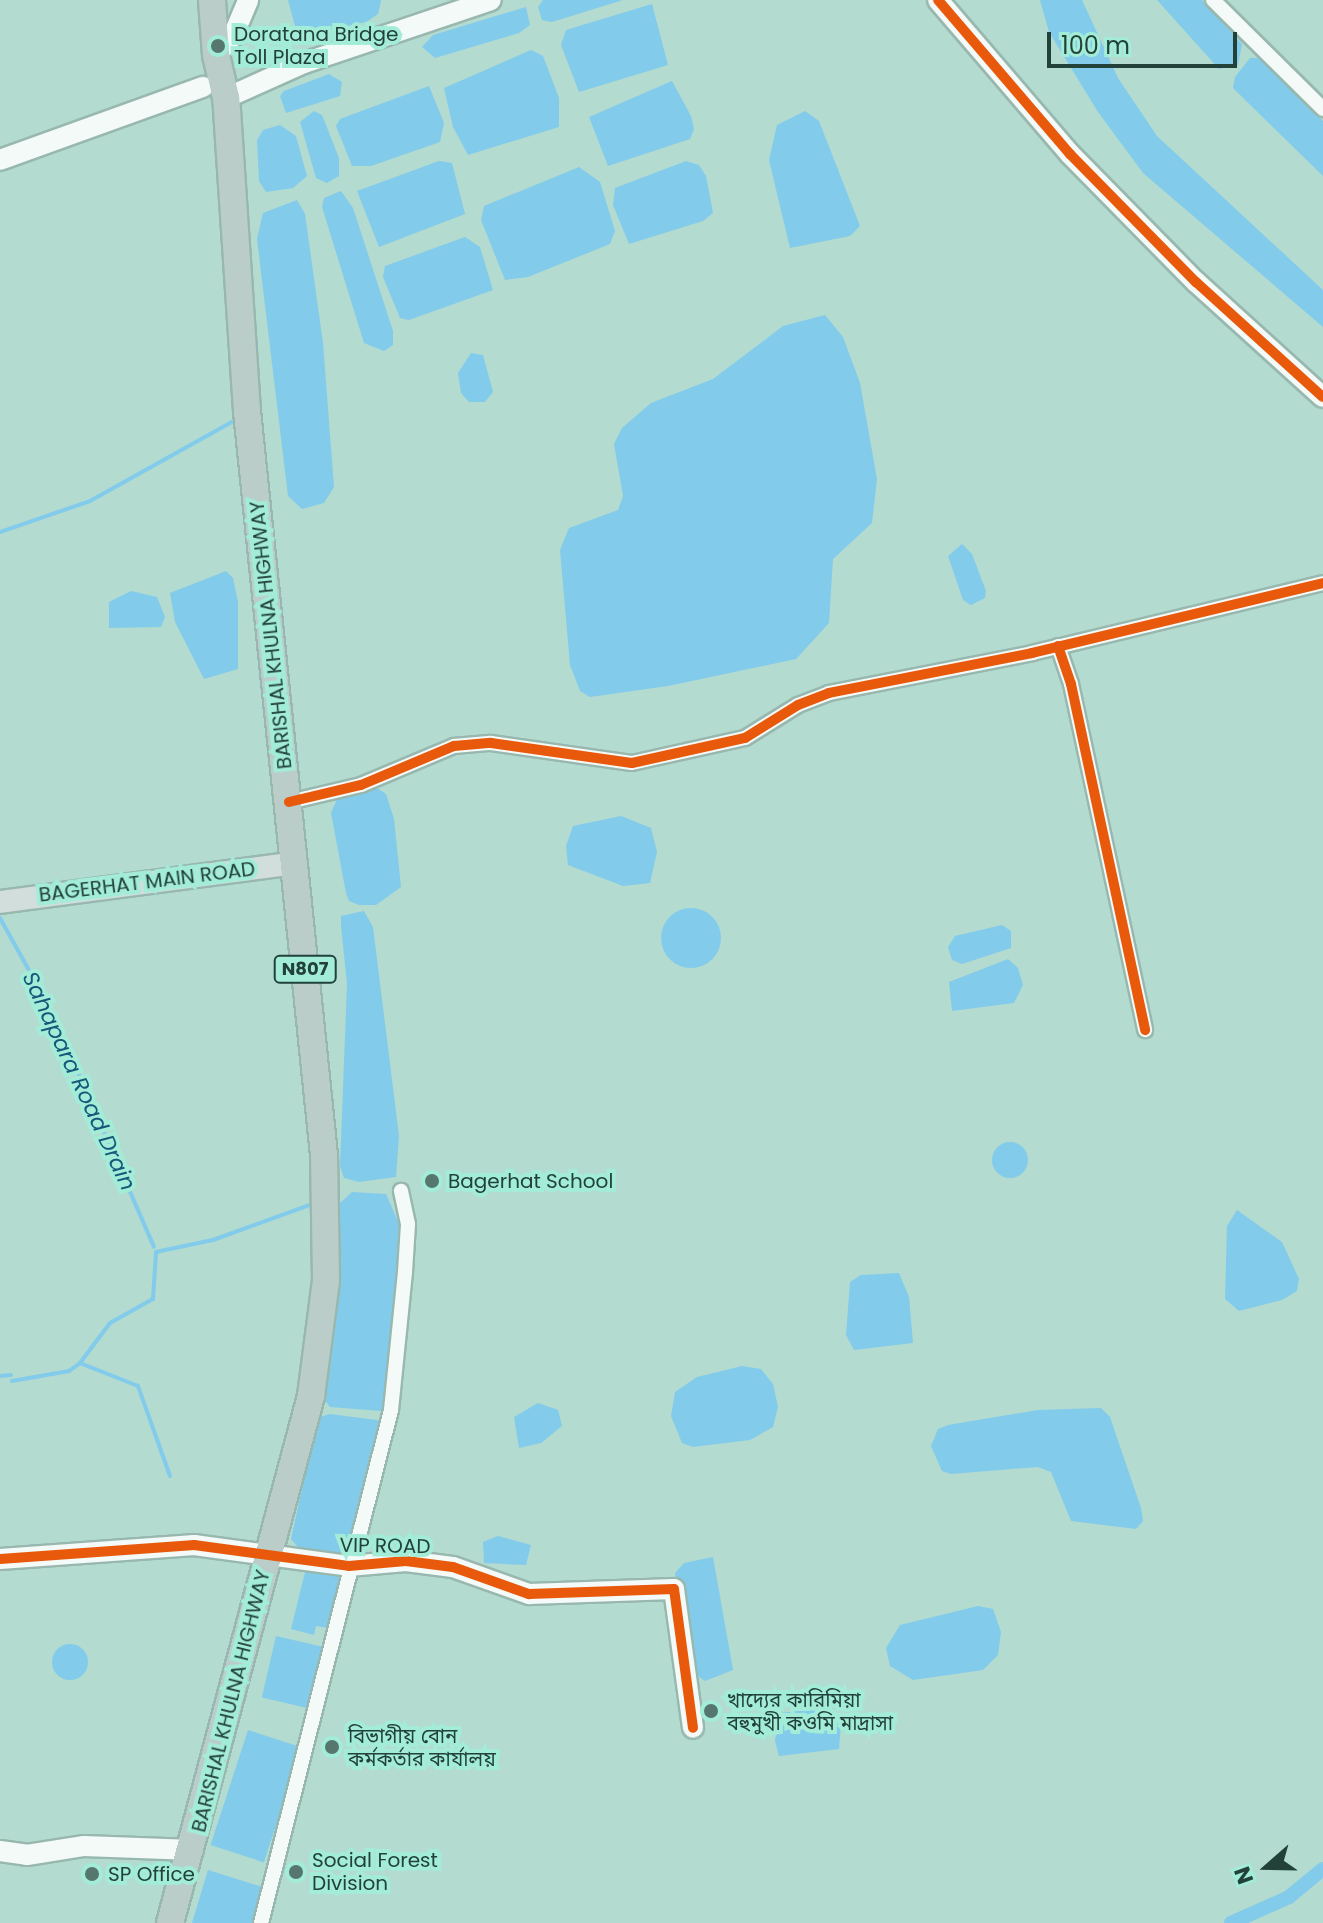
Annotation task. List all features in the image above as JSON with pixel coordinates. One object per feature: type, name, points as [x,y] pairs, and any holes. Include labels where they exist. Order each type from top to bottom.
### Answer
[{"type":"highway","name":"BARISHAL KHULNA HIGHWAY","points":[[170,1923],[193,1850],[229,1691],[311,1396],[326,1280],[324,1155],[215,93],[212,0]]},
{"type":"main road","name":"BAGERHAT MAIN ROAD","points":[[0,902],[295,863]]},
{"type":"street","points":[[216,55],[233,36],[248,0]]},
{"type":"street","points":[[0,160],[215,93],[491,0]]},
{"type":"street","points":[[938,0],[1070,154],[1196,282],[1323,397]]},
{"type":"street","points":[[1213,0],[1323,109]]},
{"type":"street","points":[[289,802],[361,785],[454,746],[491,743],[632,763],[745,738],[798,705],[829,693],[1058,646],[1323,583]]},
{"type":"street","points":[[1058,646],[1071,684],[1145,1030]]},
{"type":"street","points":[[261,1923],[305,1763],[398,1367],[408,1224],[401,1191]]},
{"type":"street","name":"VIP ROAD","points":[[0,1559],[194,1545],[349,1566],[406,1561],[453,1567],[529,1594],[674,1589],[693,1728]]},
{"type":"street","points":[[0,1851],[27,1855],[84,1846],[193,1850]]},
{"type":"water","points":[[288,0],[381,1],[378,14],[366,22],[308,34],[295,26]]},
{"type":"water","points":[[543,0],[623,0],[552,22],[542,20],[538,7]]},
{"type":"water","points":[[1040,0],[1082,0],[1118,78],[1157,136],[1323,290],[1323,327],[1143,173],[1098,112],[1049,32]]},
{"type":"water","points":[[1157,0],[1202,0],[1242,44],[1238,65],[1219,69]]},
{"type":"water","points":[[652,4],[668,65],[579,92],[561,45],[566,30]]},
{"type":"water","points":[[526,7],[530,25],[519,33],[435,58],[422,47],[433,35]]},
{"type":"water","points":[[531,50],[543,56],[559,98],[559,127],[468,155],[453,127],[444,88]]},
{"type":"water","points":[[1250,58],[1259,58],[1323,121],[1323,176],[1233,88],[1235,77]]},
{"type":"water","points":[[329,74],[342,82],[340,96],[286,113],[280,96],[284,91]]},
{"type":"water","points":[[672,81],[691,116],[694,129],[690,139],[608,166],[589,117]]},
{"type":"water","points":[[429,86],[444,123],[440,142],[371,166],[352,166],[336,126],[340,119]]},
{"type":"water","points":[[314,111],[322,115],[339,158],[339,176],[327,183],[316,178],[300,122]]},
{"type":"water","points":[[805,111],[819,121],[860,226],[850,236],[790,248],[769,160],[777,125]]},
{"type":"water","points":[[280,125],[296,136],[307,176],[293,188],[266,192],[259,181],[257,140],[263,130]]},
{"type":"water","points":[[439,161],[452,163],[465,214],[379,247],[357,191]]},
{"type":"water","points":[[686,161],[699,165],[706,176],[713,213],[703,221],[629,244],[613,205],[615,188]]},
{"type":"water","points":[[579,167],[600,182],[615,231],[610,244],[528,277],[505,280],[481,220],[484,206]]},
{"type":"water","points":[[341,191],[353,208],[393,331],[393,345],[384,351],[364,343],[322,207],[324,198]]},
{"type":"water","points":[[297,200],[305,214],[323,343],[334,487],[324,503],[302,509],[288,496],[257,239],[263,213]]},
{"type":"water","points":[[465,237],[480,247],[493,290],[409,320],[400,318],[383,277],[385,266]]},
{"type":"water","points":[[825,315],[843,337],[860,383],[877,479],[872,523],[833,559],[829,623],[796,659],[668,686],[590,697],[580,691],[570,665],[560,550],[569,528],[618,510],[623,496],[614,444],[622,428],[651,403],[713,379],[783,326]]},
{"type":"water","points":[[471,353],[483,355],[493,392],[485,402],[469,402],[461,393],[458,373]]},
{"type":"water","points":[[962,544],[972,554],[986,591],[985,598],[971,605],[963,600],[948,556]]},
{"type":"water","points":[[226,571],[233,578],[238,602],[238,669],[204,679],[175,622],[170,593]]},
{"type":"water","points":[[131,591],[157,597],[165,617],[161,627],[109,628],[109,602]]},
{"type":"water","points":[[371,784],[386,794],[394,819],[401,887],[376,905],[359,905],[349,901],[346,893],[331,813],[338,797]]},
{"type":"water","points":[[621,816],[651,828],[657,852],[650,883],[623,886],[568,865],[566,846],[573,826]]},
{"type":"water","points":[[691,908],[703,910],[712,917],[719,926],[719,950],[712,959],[703,966],[691,968],[679,966],[670,959],[663,950],[661,938],[663,926],[670,917],[679,910]]},
{"type":"water","points":[[364,911],[373,927],[399,1136],[396,1177],[359,1182],[344,1178],[340,1166],[347,984],[341,916]]},
{"type":"water","points":[[1002,925],[1011,931],[1011,948],[962,964],[952,960],[948,947],[955,936]]},
{"type":"water","points":[[1008,959],[1018,968],[1023,985],[1014,1003],[952,1011],[949,982]]},
{"type":"water","points":[[1010,1142],[1023,1147],[1028,1160],[1023,1173],[1010,1178],[997,1173],[992,1160],[997,1147]]},
{"type":"water","points":[[352,1192],[386,1194],[401,1228],[387,1406],[381,1411],[330,1407],[324,1399],[337,1296],[339,1204]]},
{"type":"water","points":[[1237,1210],[1282,1242],[1299,1279],[1297,1291],[1282,1300],[1239,1311],[1225,1299],[1227,1226]]},
{"type":"water","points":[[899,1273],[909,1297],[913,1343],[854,1350],[846,1335],[850,1282],[861,1275]]},
{"type":"water","points":[[742,1366],[761,1369],[773,1384],[778,1407],[773,1427],[750,1440],[693,1447],[682,1443],[671,1416],[675,1392],[697,1377]]},
{"type":"water","points":[[538,1403],[558,1410],[562,1426],[541,1443],[519,1448],[514,1417]]},
{"type":"water","points":[[1101,1408],[1110,1417],[1141,1508],[1143,1521],[1136,1529],[1071,1521],[1051,1472],[1038,1467],[951,1474],[942,1471],[931,1446],[938,1429],[948,1425],[1038,1410]]},
{"type":"water","points":[[330,1414],[384,1421],[350,1555],[341,1558],[302,1552],[291,1539],[314,1434],[320,1417]]},
{"type":"water","points":[[498,1536],[531,1545],[526,1565],[484,1563],[483,1542]]},
{"type":"water","points":[[713,1557],[733,1670],[705,1681],[692,1672],[675,1573],[684,1563]]},
{"type":"water","points":[[307,1564],[342,1573],[329,1628],[316,1626],[314,1635],[291,1629]]},
{"type":"water","points":[[978,1606],[993,1609],[1001,1632],[998,1655],[983,1670],[913,1680],[890,1666],[886,1648],[900,1625]]},
{"type":"water","points":[[276,1636],[333,1649],[319,1711],[262,1697]]},
{"type":"water","points":[[70,1644],[83,1649],[88,1662],[83,1675],[70,1680],[57,1675],[52,1662],[57,1649]]},
{"type":"water","points":[[828,1708],[841,1723],[839,1749],[779,1756],[775,1741],[779,1713]]},
{"type":"water","points":[[248,1730],[301,1747],[264,1862],[211,1845]]},
{"type":"water","points":[[208,1870],[266,1888],[255,1923],[192,1923]]},
{"type":"waterway","points":[[0,532],[90,501],[239,418]]},
{"type":"waterway","name":"Sahapara Road Drain","points":[[0,918],[51,1010],[154,1247]]},
{"type":"waterway","name":"Sahapara Road Drain","points":[[170,1476],[138,1386],[80,1363],[110,1323],[153,1299],[156,1252],[213,1240],[315,1203]]},
{"type":"waterway","name":"Sahapara Road Drain","points":[[12,1381],[69,1371],[80,1363]]},
{"type":"waterway","name":"Sahapara Road Drain","points":[[0,1376],[11,1375]]},
{"type":"waterway","points":[[1231,1923],[1289,1897],[1323,1869]]},
{"type":"cycle path","points":[[938,0],[1070,154],[1196,282],[1323,397]]},
{"type":"cycle path","points":[[289,802],[361,785],[454,746],[491,743],[632,763],[745,738],[798,705],[829,693],[1032,653],[1323,583]]},
{"type":"cycle path","points":[[1058,646],[1071,684],[1145,1030]]},
{"type":"cycle path","points":[[0,1559],[194,1545],[349,1566],[406,1561],[453,1567],[529,1594],[674,1589],[693,1728]]},
{"type":"place","name":"Doratana Bridge Toll Plaza","points":[[218,46]]},
{"type":"place","name":"Bagerhat School","points":[[432,1181]]},
{"type":"place","name":"খাদ্যের কারিমিয়া বহুমুখী কওমি মাদ্রাসা","points":[[711,1711]]},
{"type":"place","name":"বিভাগীয় বোন কর্মকর্তার কার্যালয়","points":[[332,1747]]},
{"type":"place","name":"Social Forest Division","points":[[296,1872]]},
{"type":"place","name":"SP Office","points":[[92,1874]]}]
